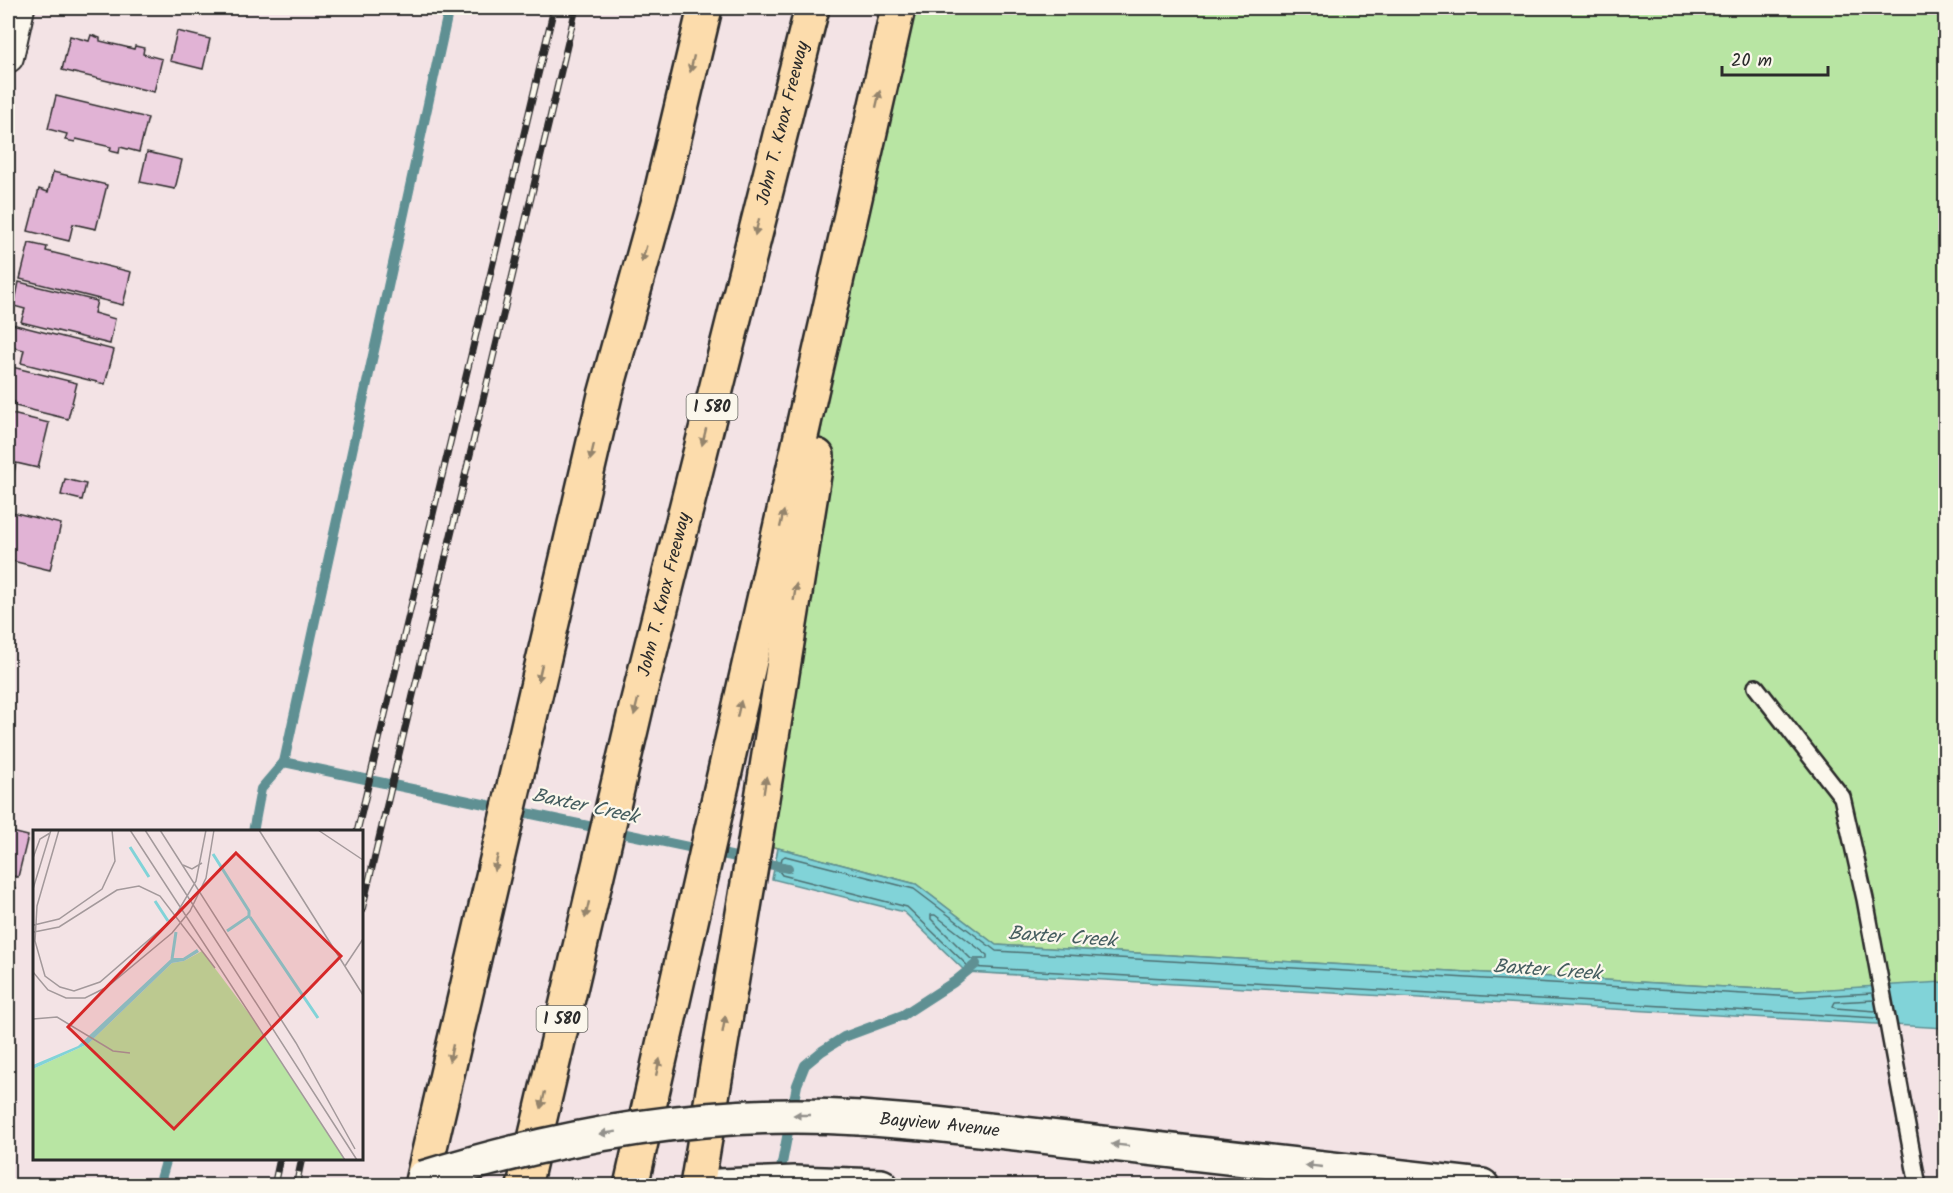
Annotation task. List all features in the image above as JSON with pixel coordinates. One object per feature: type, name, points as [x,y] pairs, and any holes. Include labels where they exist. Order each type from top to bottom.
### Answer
[{"type":"highway","points":[[415,1183],[605,394],[661,193],[705,8]]},
{"type":"highway","name":"John T. Knox Freeway","points":[[524,1185],[612,806],[812,8]]},
{"type":"highway","points":[[631,1185],[898,8]]},
{"type":"highway","points":[[698,1185],[865,156]]},
{"type":"street","points":[[8,57],[19,8]]},
{"type":"street","name":"Bayview Avenue","points":[[415,1183],[514,1152],[603,1134],[711,1119],[824,1115],[935,1124],[1482,1185]]},
{"type":"street","points":[[719,1185],[795,1183],[881,1185]]},
{"type":"lane","points":[[1756,687],[1842,797],[1865,898],[1918,1185]]},
{"type":"green space","points":[[898,8],[1945,8],[1945,983],[1797,991],[996,945],[916,884],[755,842],[865,156]]},
{"type":"water","points":[[778,848],[916,884],[996,945],[1797,991],[1943,982],[1945,983],[1945,1028],[966,972],[904,912],[772,879]]},
{"type":"building","points":[[177,31],[210,39],[203,69],[170,61]]},
{"type":"building","points":[[91,35],[100,38],[100,41],[134,49],[135,46],[144,48],[143,54],[162,59],[154,92],[62,70],[70,36],[89,41]]},
{"type":"building","points":[[56,96],[148,118],[139,152],[120,147],[119,153],[110,151],[111,147],[76,139],[75,142],[65,140],[67,134],[48,129]]},
{"type":"building","points":[[147,152],[182,160],[175,189],[140,182]]},
{"type":"building","points":[[53,172],[107,185],[96,229],[73,224],[69,241],[28,231],[39,189],[48,192]]},
{"type":"building","points":[[29,243],[47,247],[46,251],[131,272],[123,305],[20,279]]},
{"type":"building","points":[[19,282],[97,301],[94,313],[115,319],[110,344],[21,322],[25,309],[14,306]]},
{"type":"building","points":[[8,323],[114,350],[105,384],[21,363],[24,350],[8,346]]},
{"type":"building","points":[[8,366],[77,383],[68,419],[15,406],[15,402],[8,400]]},
{"type":"building","points":[[8,413],[49,423],[38,468],[16,463],[12,482],[8,481]]},
{"type":"building","points":[[65,479],[86,484],[82,500],[61,495]]},
{"type":"building","points":[[8,511],[61,524],[50,570],[8,560]]},
{"type":"building","points":[[8,831],[28,836],[18,877],[8,875]]},
{"type":"building","points":[[8,886],[15,888],[10,905],[8,905]]},
{"type":"waterway","points":[[284,762],[449,8]]},
{"type":"waterway","name":"Baxter Creek","points":[[253,830],[261,789],[284,762],[788,868]]},
{"type":"waterway","points":[[779,1179],[797,1085],[805,1065],[844,1037],[903,1015],[954,982],[976,964]]},
{"type":"waterway","name":"Baxter Creek","points":[[159,1186],[166,1160]]},
{"type":"railway","points":[[357,830],[554,8]]},
{"type":"railway","points":[[363,906],[576,8]]},
{"type":"railway","points":[[274,1186],[280,1160]]},
{"type":"railway","points":[[296,1186],[302,1160]]}]
